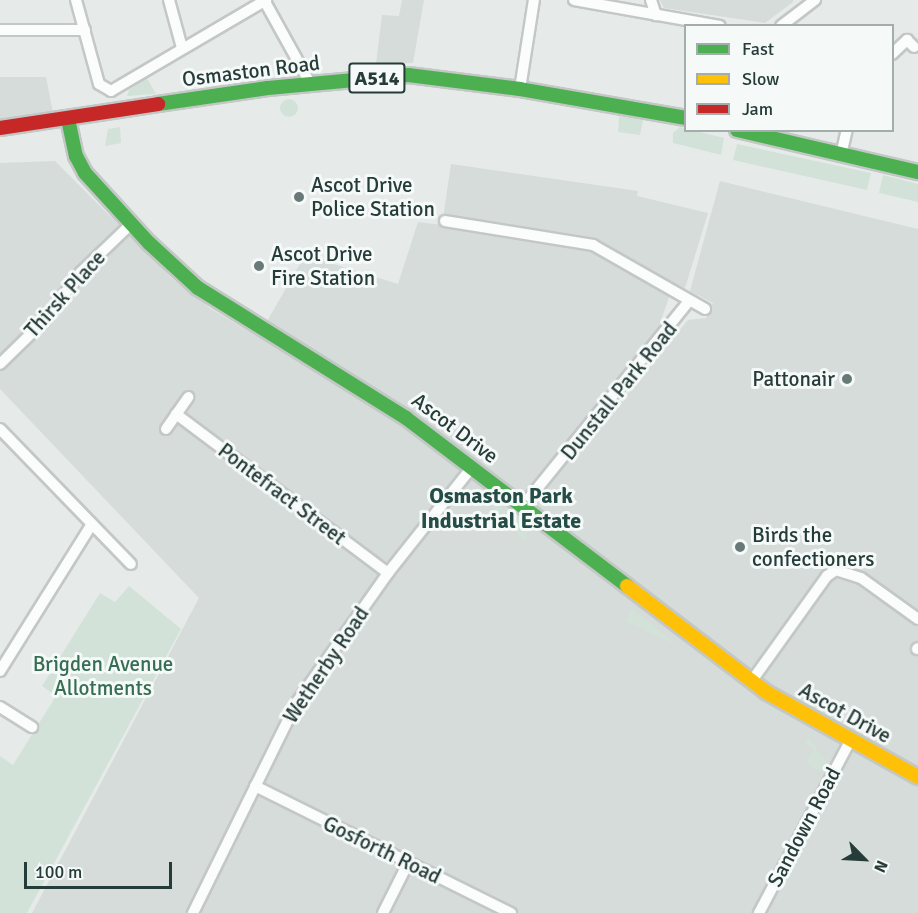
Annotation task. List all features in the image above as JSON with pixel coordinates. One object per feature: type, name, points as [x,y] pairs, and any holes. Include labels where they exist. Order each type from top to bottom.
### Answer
[{"type":"street","points":[[76,0],[99,84],[106,90],[119,87],[265,0],[310,83]]},
{"type":"street","points":[[169,0],[182,48]]},
{"type":"street","points":[[520,89],[534,0]]},
{"type":"street","points":[[574,0],[708,24]]},
{"type":"street","points":[[651,0],[656,15]]},
{"type":"street","points":[[784,24],[803,4],[815,0]]},
{"type":"street","points":[[0,30],[85,30]]},
{"type":"street","points":[[894,52],[907,40]]},
{"type":"street","name":"Osmaston Road","points":[[0,128],[310,83],[421,75],[520,89],[684,118]]},
{"type":"street","name":"Ascot Drive","points":[[68,119],[76,156],[85,172],[131,224],[198,288],[350,380],[524,506],[751,682],[850,741],[918,777]]},
{"type":"street","points":[[841,154],[846,132]]},
{"type":"street","points":[[754,133],[918,172]]},
{"type":"street","name":"Dunstall Park Road","points":[[444,221],[593,245],[705,309]]},
{"type":"street","name":"Thirsk Place","points":[[0,364],[30,334],[81,272],[131,224]]},
{"type":"street","name":"Dunstall Park Road","points":[[524,506],[689,301]]},
{"type":"street","points":[[166,429],[188,397]]},
{"type":"street","name":"Pontefract Street","points":[[176,414],[388,573]]},
{"type":"street","points":[[2,436],[131,564]]},
{"type":"street","name":"Wetherby Road","points":[[193,913],[297,702],[388,573],[472,467]]},
{"type":"street","points":[[0,671],[92,524]]},
{"type":"street","points":[[751,682],[821,584],[836,570],[861,578],[918,619]]},
{"type":"street","points":[[0,707],[32,727]]},
{"type":"street","name":"Sandown Road","points":[[759,913],[850,741]]},
{"type":"street","name":"Gosforth Road","points":[[255,786],[511,913]]},
{"type":"street","points":[[383,913],[408,863]]},
{"type":"shaded area","points":[[402,0],[424,0],[413,63],[376,64],[382,15],[399,16]]},
{"type":"shaded area","points":[[660,0],[793,0],[793,2],[765,23],[664,8]]},
{"type":"shaded area","points":[[0,77],[46,77],[53,113],[0,123]]},
{"type":"shaded area","name":"Osmaston Park Industrial Estate","points":[[55,161],[174,280],[211,309],[258,337],[305,255],[398,284],[418,222],[442,225],[451,164],[638,191],[637,196],[708,213],[685,288],[671,282],[665,293],[669,297],[659,327],[597,403],[611,414],[688,320],[706,318],[713,303],[690,291],[720,181],[918,229],[918,913],[32,913],[199,598],[0,389],[0,163]]},
{"type":"green space","points":[[147,78],[156,94],[127,96],[129,90]]},
{"type":"green space","points":[[289,99],[295,102],[298,108],[295,114],[289,117],[283,114],[280,108],[283,102]]},
{"type":"green space","points":[[619,116],[643,120],[640,135],[618,132]]},
{"type":"green space","points":[[120,127],[121,143],[105,146],[108,129]]},
{"type":"green space","points":[[680,127],[684,128],[684,132],[700,132],[724,138],[721,155],[673,143],[673,133]]},
{"type":"green space","points":[[737,144],[871,173],[867,190],[733,160]]},
{"type":"green space","points":[[883,175],[918,184],[918,202],[879,193]]},
{"type":"green space","points":[[486,496],[529,528],[524,541],[484,497]]},
{"type":"green space","name":"Brigden Avenue Allotments","points":[[129,586],[181,629],[27,913],[0,913],[0,756],[13,765],[56,696],[42,686],[100,593],[115,602]]},
{"type":"green space","points":[[632,609],[674,642],[673,644],[626,621]]},
{"type":"green space","points":[[808,737],[826,762],[821,772],[806,763],[814,749],[805,744]]},
{"type":"traffic: fast","points":[[158,104],[268,88],[408,75],[520,89],[684,118]]},
{"type":"traffic: fast","points":[[68,119],[76,156],[85,173],[149,243],[198,288],[406,418],[627,586]]},
{"type":"traffic: fast","points":[[746,132],[918,172]]},
{"type":"traffic: slow","points":[[627,586],[766,692],[918,777]]},
{"type":"traffic: jam","points":[[0,128],[158,104]]},
{"type":"place","name":"Ascot Drive Police Station","points":[[299,197]]},
{"type":"place","name":"Ascot Drive Fire Station","points":[[259,266]]},
{"type":"place","name":"Pattonair","points":[[847,379]]},
{"type":"place","name":"Birds the confectioners","points":[[740,547]]},
{"type":"district","name":"Osmaston Park Industrial Estate","points":[[501,508]]}]
